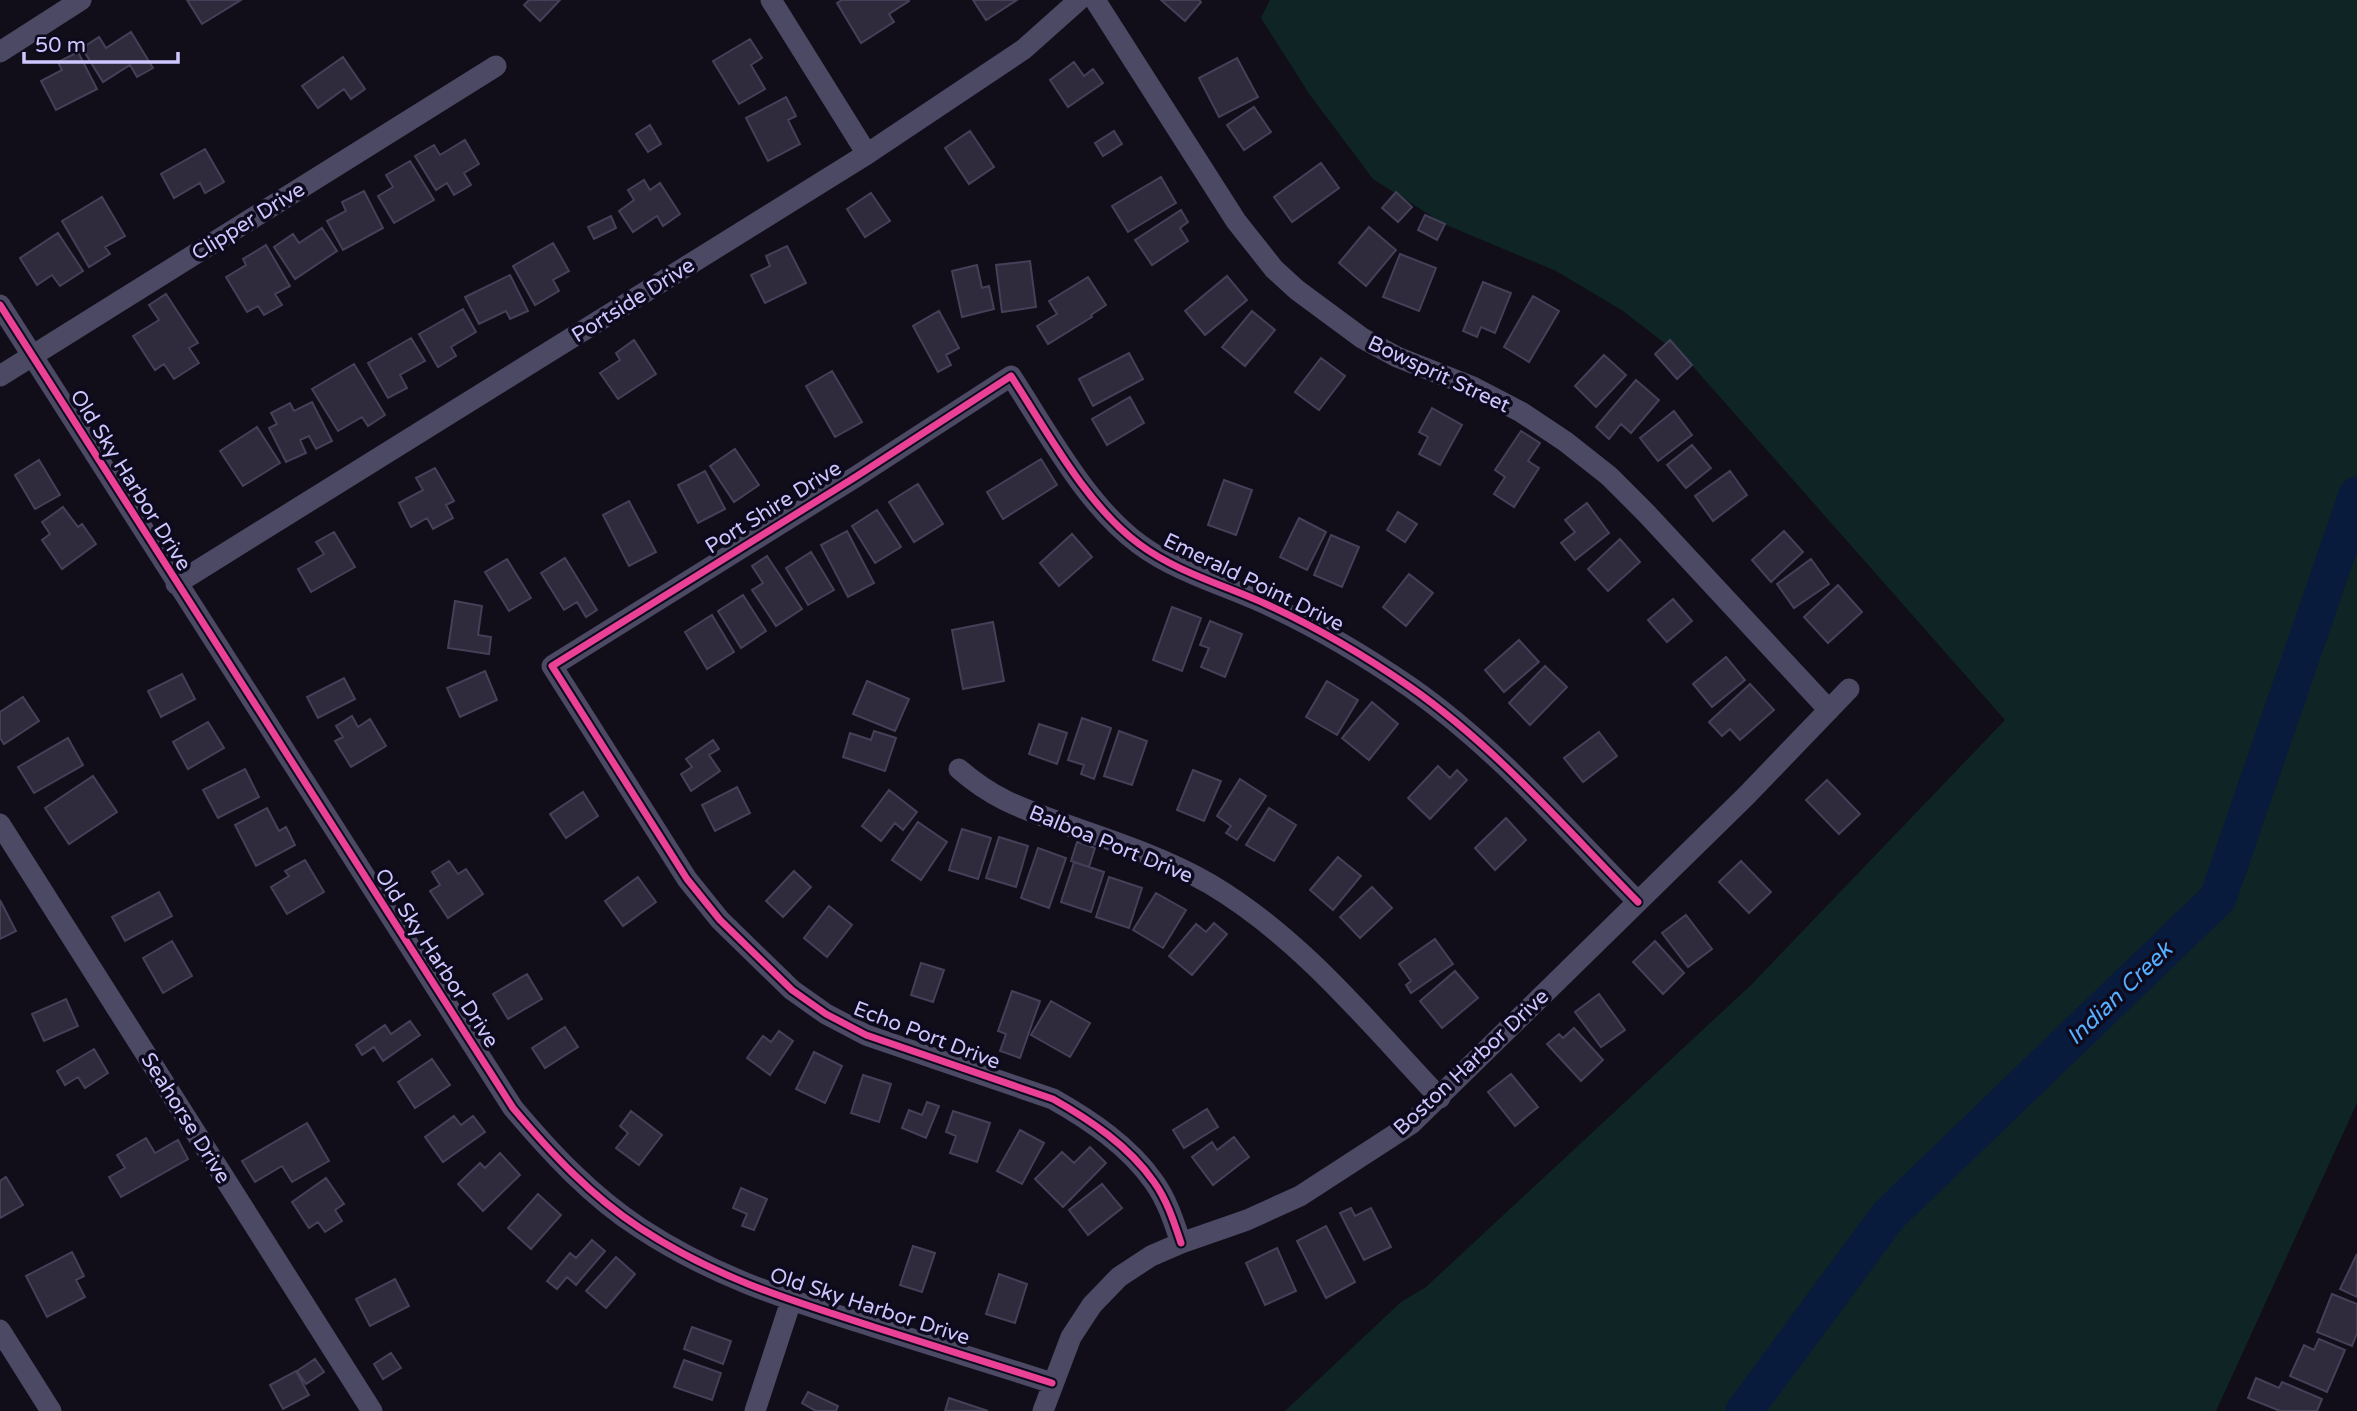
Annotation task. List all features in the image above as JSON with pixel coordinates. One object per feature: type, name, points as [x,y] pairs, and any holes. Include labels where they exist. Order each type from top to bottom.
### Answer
[{"type":"street","points":[[0,52],[81,0]]},
{"type":"street","points":[[771,0],[867,154]]},
{"type":"street","name":"Portside Drive","points":[[176,584],[867,154],[1024,49],[1079,0]]},
{"type":"street","name":"Bowsprit Street","points":[[1095,0],[1236,221],[1274,269],[1305,297],[1362,338],[1396,357],[1473,387],[1521,412],[1566,442],[1609,476],[1829,710]]},
{"type":"street","name":"Clipper Drive","points":[[0,376],[496,66]]},
{"type":"street","name":"Old Sky Harbor Drive","points":[[0,305],[513,1108],[551,1152],[584,1184],[639,1227],[688,1257],[732,1279],[791,1301],[1052,1383]]},
{"type":"street","name":"Port Shire Drive","points":[[552,666],[857,476],[1011,376]]},
{"type":"street","name":"Emerald Point Drive","points":[[1011,376],[1085,488],[1118,527],[1138,544],[1182,570],[1267,604],[1342,642],[1412,688],[1477,741],[1539,798],[1638,902]]},
{"type":"street","name":"Echo Port Drive","points":[[552,666],[687,878],[720,920],[775,975],[826,1014],[866,1035],[1053,1099],[1076,1112],[1119,1143],[1155,1182],[1170,1211],[1181,1242]]},
{"type":"street","name":"Boston Harbor Drive","points":[[1043,1411],[1071,1337],[1105,1290],[1135,1266],[1181,1242],[1247,1220],[1300,1196],[1411,1124],[1746,796],[1849,689]]},
{"type":"street","name":"Balboa Port Drive","points":[[959,769],[981,788],[1006,802],[1160,859],[1209,884],[1256,914],[1299,949],[1440,1098]]},
{"type":"street","name":"Seahorse Drive","points":[[0,824],[372,1411]]},
{"type":"street","points":[[755,1411],[791,1301]]},
{"type":"street","points":[[0,1330],[51,1411]]},
{"type":"green space","points":[[1270,0],[2357,0],[2357,1103],[2216,1411],[1285,1411],[1401,1302],[1426,1287],[1751,985],[2005,720],[1689,362],[1623,311],[1556,271],[1444,224],[1373,179],[1310,95],[1261,18]]},
{"type":"building","points":[[187,0],[241,0],[202,24]]},
{"type":"building","points":[[529,0],[560,0],[540,21],[524,5]]},
{"type":"building","points":[[842,0],[909,1],[889,14],[894,22],[861,43],[837,3]]},
{"type":"building","points":[[973,0],[1017,0],[986,20]]},
{"type":"building","points":[[1161,0],[1199,0],[1201,2],[1185,21]]},
{"type":"building","points":[[131,32],[153,68],[137,77],[130,65],[103,82],[82,48],[99,37],[106,48]]},
{"type":"building","points":[[750,39],[762,58],[751,65],[765,89],[739,104],[713,61]]},
{"type":"building","points":[[78,52],[97,89],[56,110],[41,81],[62,70],[58,62]]},
{"type":"building","points":[[343,57],[365,89],[351,99],[344,89],[318,108],[302,86]]},
{"type":"building","points":[[1237,58],[1258,97],[1219,117],[1199,78]]},
{"type":"building","points":[[1074,62],[1084,76],[1093,69],[1103,83],[1068,107],[1050,80]]},
{"type":"building","points":[[786,97],[796,116],[788,120],[800,144],[768,161],[746,118]]},
{"type":"building","points":[[1254,107],[1271,132],[1244,150],[1227,125]]},
{"type":"building","points":[[650,125],[661,144],[648,152],[636,134]]},
{"type":"building","points":[[970,131],[994,167],[969,184],[945,148]]},
{"type":"building","points":[[1114,131],[1122,144],[1103,156],[1095,143]]},
{"type":"building","points":[[465,140],[479,164],[464,173],[471,185],[454,195],[447,183],[436,190],[415,156],[434,145],[440,155]]},
{"type":"building","points":[[205,149],[224,182],[205,193],[200,183],[174,198],[161,174]]},
{"type":"building","points":[[410,161],[434,200],[394,223],[378,196],[393,187],[386,175]]},
{"type":"building","points":[[1321,163],[1339,188],[1292,222],[1274,197]]},
{"type":"building","points":[[1161,177],[1176,203],[1128,232],[1112,206]]},
{"type":"building","points":[[644,180],[650,190],[660,183],[680,214],[663,226],[657,216],[633,232],[619,211],[634,200],[628,190]]},
{"type":"building","points":[[364,191],[383,228],[343,250],[327,221],[346,211],[342,202]]},
{"type":"building","points":[[1396,192],[1412,207],[1398,222],[1382,208]]},
{"type":"building","points":[[871,193],[890,221],[865,237],[847,209]]},
{"type":"building","points":[[102,197],[125,236],[105,247],[110,254],[89,267],[62,221]]},
{"type":"building","points":[[1181,210],[1188,222],[1180,228],[1188,241],[1152,265],[1135,240]]},
{"type":"building","points":[[1425,215],[1445,224],[1437,240],[1418,230]]},
{"type":"building","points":[[611,216],[616,228],[594,239],[588,227]]},
{"type":"building","points":[[1369,227],[1396,250],[1366,286],[1339,263]]},
{"type":"building","points":[[322,228],[337,251],[295,279],[274,247],[293,234],[299,243]]},
{"type":"building","points":[[58,233],[83,271],[60,286],[52,275],[37,285],[20,258]]},
{"type":"building","points":[[553,243],[569,271],[553,280],[559,291],[535,305],[513,266]]},
{"type":"building","points":[[266,245],[290,286],[275,294],[282,305],[264,315],[258,306],[247,312],[226,277],[246,265],[243,259]]},
{"type":"building","points":[[787,246],[806,283],[765,303],[751,275],[770,266],[766,256]]},
{"type":"building","points":[[1400,254],[1436,268],[1419,311],[1383,297]]},
{"type":"building","points":[[1030,261],[1036,307],[1002,312],[996,265]]},
{"type":"building","points":[[977,265],[982,288],[989,286],[994,309],[962,317],[952,271]]},
{"type":"building","points":[[510,275],[528,311],[510,319],[506,311],[479,324],[465,297]]},
{"type":"building","points":[[1227,276],[1247,300],[1205,335],[1185,311]]},
{"type":"building","points":[[1088,277],[1106,305],[1091,315],[1092,317],[1048,344],[1037,326],[1057,314],[1049,301]]},
{"type":"building","points":[[1483,282],[1511,293],[1495,333],[1481,327],[1477,337],[1463,331]]},
{"type":"building","points":[[166,294],[198,343],[189,348],[199,363],[174,379],[164,364],[155,370],[133,336],[159,320],[149,305]]},
{"type":"building","points":[[1533,296],[1559,311],[1529,362],[1504,347]]},
{"type":"building","points":[[463,309],[476,332],[451,347],[456,356],[438,367],[419,334]]},
{"type":"building","points":[[939,311],[959,348],[946,355],[951,365],[938,372],[913,326]]},
{"type":"building","points":[[1252,311],[1275,330],[1245,366],[1222,347]]},
{"type":"building","points":[[411,338],[425,361],[400,375],[407,388],[388,398],[368,363]]},
{"type":"building","points":[[634,340],[656,374],[618,399],[600,373],[620,360],[616,353]]},
{"type":"building","points":[[1670,340],[1692,365],[1677,379],[1655,354]]},
{"type":"building","points":[[1129,353],[1143,379],[1093,406],[1079,379]]},
{"type":"building","points":[[1604,355],[1626,375],[1596,407],[1575,386]]},
{"type":"building","points":[[1321,358],[1345,376],[1319,410],[1295,392]]},
{"type":"building","points":[[354,364],[385,415],[368,426],[362,417],[338,431],[312,389]]},
{"type":"building","points":[[832,371],[862,422],[835,437],[806,386]]},
{"type":"building","points":[[1636,380],[1659,400],[1631,433],[1621,424],[1609,439],[1596,427]]},
{"type":"building","points":[[1130,397],[1144,423],[1107,445],[1092,419]]},
{"type":"building","points":[[312,402],[332,441],[316,449],[309,436],[300,440],[306,453],[286,462],[269,428],[277,424],[271,413],[290,403],[294,411]]},
{"type":"building","points":[[1432,408],[1462,425],[1440,465],[1419,454],[1428,437],[1419,432]]},
{"type":"building","points":[[1674,411],[1692,435],[1658,461],[1640,438]]},
{"type":"building","points":[[257,427],[280,463],[243,486],[220,451]]},
{"type":"building","points":[[1521,431],[1540,443],[1528,461],[1539,468],[1514,507],[1494,494],[1505,477],[1495,470]]},
{"type":"building","points":[[1692,445],[1711,468],[1686,488],[1667,465]]},
{"type":"building","points":[[735,449],[759,485],[734,502],[710,466]]},
{"type":"building","points":[[1041,459],[1057,485],[1003,519],[987,492]]},
{"type":"building","points":[[39,460],[60,495],[35,509],[15,475]]},
{"type":"building","points":[[435,468],[454,501],[446,505],[453,518],[433,529],[427,518],[411,527],[399,503],[423,490],[416,478]]},
{"type":"building","points":[[705,471],[725,509],[698,523],[678,485]]},
{"type":"building","points":[[1730,471],[1747,495],[1713,521],[1695,496]]},
{"type":"building","points":[[1224,480],[1252,490],[1236,535],[1208,525]]},
{"type":"building","points":[[918,484],[943,524],[914,542],[889,502]]},
{"type":"building","points":[[629,501],[656,552],[629,566],[603,515]]},
{"type":"building","points":[[1587,503],[1609,533],[1575,560],[1561,543],[1575,532],[1565,520]]},
{"type":"building","points":[[63,507],[78,527],[82,524],[96,544],[62,569],[42,540],[50,534],[42,522]]},
{"type":"building","points":[[877,510],[901,547],[875,563],[852,526]]},
{"type":"building","points":[[1398,512],[1417,524],[1405,542],[1387,530]]},
{"type":"building","points":[[1299,518],[1326,532],[1307,570],[1280,557]]},
{"type":"building","points":[[847,531],[874,583],[848,597],[821,545]]},
{"type":"building","points":[[1784,531],[1803,552],[1771,582],[1752,560]]},
{"type":"building","points":[[334,532],[355,567],[311,592],[298,569],[324,554],[316,542]]},
{"type":"building","points":[[1072,534],[1092,557],[1059,586],[1040,563]]},
{"type":"building","points":[[1331,535],[1359,547],[1342,587],[1314,575]]},
{"type":"building","points":[[1620,539],[1640,562],[1608,591],[1588,569]]},
{"type":"building","points":[[811,552],[834,590],[808,605],[786,568]]},
{"type":"building","points":[[767,556],[802,609],[776,626],[752,590],[763,583],[752,566]]},
{"type":"building","points":[[565,558],[597,610],[586,617],[577,602],[564,610],[541,573]]},
{"type":"building","points":[[507,559],[531,598],[509,611],[485,572]]},
{"type":"building","points":[[1811,559],[1829,584],[1794,608],[1777,584]]},
{"type":"building","points":[[1409,574],[1433,593],[1406,626],[1383,607]]},
{"type":"building","points":[[1838,585],[1862,612],[1828,643],[1804,617]]},
{"type":"building","points":[[743,595],[766,631],[741,648],[718,611]]},
{"type":"building","points":[[1673,599],[1692,621],[1667,642],[1648,620]]},
{"type":"building","points":[[455,601],[482,606],[478,635],[491,637],[489,654],[448,648]]},
{"type":"building","points":[[1172,607],[1201,618],[1182,671],[1153,660]]},
{"type":"building","points":[[712,615],[734,652],[707,669],[685,632]]},
{"type":"building","points":[[1210,621],[1242,634],[1225,677],[1201,667],[1209,648],[1200,645]]},
{"type":"building","points":[[993,622],[1004,681],[963,689],[952,630]]},
{"type":"building","points":[[1519,640],[1539,662],[1504,692],[1485,670]]},
{"type":"building","points":[[1726,657],[1745,680],[1712,707],[1693,684]]},
{"type":"building","points":[[1545,666],[1567,687],[1530,725],[1509,703]]},
{"type":"building","points":[[485,671],[497,700],[460,717],[447,688]]},
{"type":"building","points":[[182,674],[195,699],[161,717],[148,691]]},
{"type":"building","points":[[344,678],[355,699],[318,718],[307,697]]},
{"type":"building","points":[[867,681],[909,699],[895,731],[853,714]]},
{"type":"building","points":[[1327,681],[1358,700],[1337,735],[1306,717]]},
{"type":"building","points":[[1750,684],[1774,710],[1740,740],[1730,729],[1722,736],[1709,722]]},
{"type":"building","points":[[23,697],[39,721],[4,744],[0,738],[0,712]]},
{"type":"building","points":[[1372,702],[1398,724],[1369,760],[1342,738]]},
{"type":"building","points":[[352,716],[358,727],[370,719],[386,746],[351,767],[335,741],[343,737],[336,726]]},
{"type":"building","points":[[1082,718],[1111,728],[1094,779],[1081,774],[1084,765],[1068,760]]},
{"type":"building","points":[[208,722],[224,748],[188,769],[173,742]]},
{"type":"building","points":[[1039,724],[1067,733],[1057,764],[1029,754]]},
{"type":"building","points":[[874,731],[896,738],[885,771],[843,757],[850,733],[871,740]]},
{"type":"building","points":[[1119,731],[1147,741],[1132,785],[1104,776]]},
{"type":"building","points":[[1599,732],[1617,756],[1583,782],[1564,758]]},
{"type":"building","points":[[68,738],[83,765],[34,793],[18,767]]},
{"type":"building","points":[[713,740],[719,749],[709,755],[720,771],[691,791],[681,774],[692,767],[686,759]]},
{"type":"building","points":[[1438,766],[1450,778],[1457,770],[1467,780],[1430,819],[1408,798]]},
{"type":"building","points":[[245,769],[259,797],[218,818],[203,790]]},
{"type":"building","points":[[1193,770],[1221,781],[1204,821],[1177,810]]},
{"type":"building","points":[[93,776],[117,812],[69,844],[45,808]]},
{"type":"building","points":[[1240,779],[1266,796],[1237,840],[1226,833],[1231,826],[1217,816]]},
{"type":"building","points":[[1827,780],[1860,814],[1839,834],[1806,800]]},
{"type":"building","points":[[737,787],[750,813],[715,831],[702,805]]},
{"type":"building","points":[[889,790],[917,812],[903,830],[895,823],[881,841],[862,826]]},
{"type":"building","points":[[583,792],[598,816],[566,838],[550,814]]},
{"type":"building","points":[[267,808],[279,831],[286,827],[295,845],[256,866],[235,825]]},
{"type":"building","points":[[1269,808],[1296,825],[1274,861],[1246,845]]},
{"type":"building","points":[[1506,818],[1526,840],[1495,870],[1475,848]]},
{"type":"building","points":[[918,822],[947,842],[921,880],[892,860]]},
{"type":"building","points":[[962,829],[991,838],[978,879],[949,870]]},
{"type":"building","points":[[999,837],[1028,846],[1016,887],[986,878]]},
{"type":"building","points":[[1077,842],[1095,848],[1089,867],[1071,861]]},
{"type":"building","points":[[1038,848],[1066,858],[1049,908],[1021,898]]},
{"type":"building","points":[[1338,857],[1361,876],[1333,910],[1310,890]]},
{"type":"building","points":[[305,860],[324,892],[287,914],[271,887],[289,876],[285,871]]},
{"type":"building","points":[[449,861],[458,874],[466,869],[483,894],[448,918],[430,891],[440,885],[432,872]]},
{"type":"building","points":[[1741,861],[1771,892],[1749,913],[1719,882]]},
{"type":"building","points":[[1074,862],[1104,872],[1091,912],[1061,902]]},
{"type":"building","points":[[794,871],[811,887],[783,917],[766,901]]},
{"type":"building","points":[[638,877],[656,902],[623,926],[605,901]]},
{"type":"building","points":[[1109,877],[1142,888],[1129,928],[1096,917]]},
{"type":"building","points":[[1372,887],[1392,908],[1360,938],[1340,917]]},
{"type":"building","points":[[159,892],[172,916],[125,941],[112,917]]},
{"type":"building","points":[[1156,893],[1186,910],[1163,948],[1133,930]]},
{"type":"building","points":[[0,900],[16,931],[0,939]]},
{"type":"building","points":[[829,906],[852,925],[827,957],[804,938]]},
{"type":"building","points":[[1686,915],[1712,949],[1688,967],[1662,933]]},
{"type":"building","points":[[1214,923],[1227,934],[1192,975],[1169,956],[1196,924],[1206,932]]},
{"type":"building","points":[[1435,939],[1453,964],[1411,993],[1406,985],[1411,981],[1399,964]]},
{"type":"building","points":[[172,941],[192,976],[163,993],[143,958]]},
{"type":"building","points":[[1655,941],[1684,973],[1663,994],[1633,962]]},
{"type":"building","points":[[921,963],[944,970],[933,1002],[911,995]]},
{"type":"building","points":[[1455,971],[1478,998],[1442,1028],[1420,1001]]},
{"type":"building","points":[[527,974],[542,999],[508,1019],[493,994]]},
{"type":"building","points":[[1012,991],[1040,1001],[1020,1058],[1000,1051],[1006,1034],[998,1031]]},
{"type":"building","points":[[1599,994],[1625,1030],[1601,1047],[1575,1012]]},
{"type":"building","points":[[66,999],[78,1026],[44,1041],[32,1014]]},
{"type":"building","points":[[1051,1001],[1090,1023],[1070,1057],[1031,1035]]},
{"type":"building","points":[[410,1021],[420,1035],[383,1061],[374,1047],[362,1055],[356,1045],[385,1025],[391,1034]]},
{"type":"building","points":[[565,1027],[578,1047],[545,1068],[532,1048]]},
{"type":"building","points":[[1574,1028],[1603,1060],[1581,1081],[1547,1044],[1559,1034],[1563,1038]]},
{"type":"building","points":[[779,1031],[793,1041],[770,1075],[747,1058],[763,1036],[771,1042]]},
{"type":"building","points":[[94,1049],[108,1073],[85,1088],[78,1077],[65,1085],[57,1071]]},
{"type":"building","points":[[814,1052],[842,1066],[825,1103],[796,1089]]},
{"type":"building","points":[[432,1059],[450,1085],[415,1108],[398,1082]]},
{"type":"building","points":[[1511,1074],[1538,1107],[1515,1126],[1488,1092]]},
{"type":"building","points":[[863,1075],[891,1084],[879,1122],[851,1113]]},
{"type":"building","points":[[927,1102],[939,1106],[926,1138],[902,1128],[909,1110],[922,1115]]},
{"type":"building","points":[[1207,1109],[1218,1127],[1184,1148],[1173,1130]]},
{"type":"building","points":[[631,1111],[662,1135],[639,1165],[616,1148],[628,1133],[620,1126]]},
{"type":"building","points":[[953,1111],[990,1123],[977,1162],[950,1153],[956,1136],[946,1132]]},
{"type":"building","points":[[454,1116],[461,1125],[473,1116],[485,1132],[443,1162],[425,1137]]},
{"type":"building","points":[[307,1123],[329,1161],[292,1182],[282,1166],[255,1182],[242,1161]]},
{"type":"building","points":[[1020,1130],[1044,1143],[1022,1184],[997,1171]]},
{"type":"building","points":[[1234,1137],[1249,1157],[1213,1185],[1192,1157],[1212,1142],[1217,1150]]},
{"type":"building","points":[[146,1138],[155,1153],[178,1140],[188,1159],[121,1197],[109,1177],[125,1168],[117,1155]]},
{"type":"building","points":[[1090,1147],[1106,1163],[1063,1207],[1035,1179],[1062,1152],[1074,1163]]},
{"type":"building","points":[[500,1153],[520,1175],[483,1211],[458,1184],[480,1163],[485,1168]]},
{"type":"building","points":[[6,1177],[23,1205],[0,1218],[0,1181]]},
{"type":"building","points":[[326,1178],[344,1204],[335,1210],[342,1221],[325,1232],[318,1222],[309,1228],[292,1202]]},
{"type":"building","points":[[1102,1184],[1122,1208],[1088,1235],[1069,1210]]},
{"type":"building","points":[[741,1188],[767,1199],[754,1230],[742,1226],[747,1214],[733,1208]]},
{"type":"building","points":[[538,1194],[561,1215],[531,1249],[508,1228]]},
{"type":"building","points":[[1351,1208],[1355,1216],[1371,1208],[1391,1247],[1364,1260],[1340,1213]]},
{"type":"building","points":[[1326,1226],[1355,1282],[1326,1298],[1297,1241]]},
{"type":"building","points":[[592,1240],[605,1251],[576,1285],[567,1277],[557,1289],[547,1281],[570,1253],[576,1258]]},
{"type":"building","points":[[913,1246],[935,1253],[922,1292],[900,1285]]},
{"type":"building","points":[[1277,1248],[1296,1291],[1265,1305],[1246,1263]]},
{"type":"building","points":[[72,1252],[84,1276],[76,1280],[85,1297],[47,1317],[26,1276]]},
{"type":"building","points":[[2357,1254],[2357,1297],[2340,1289]]},
{"type":"building","points":[[616,1257],[635,1274],[606,1308],[586,1291]]},
{"type":"building","points":[[999,1274],[1027,1284],[1015,1323],[986,1314]]},
{"type":"building","points":[[395,1279],[409,1306],[370,1326],[356,1299]]},
{"type":"building","points":[[2332,1294],[2357,1304],[2357,1333],[2352,1346],[2317,1332]]},
{"type":"building","points":[[692,1327],[731,1341],[723,1364],[684,1349]]},
{"type":"building","points":[[2319,1339],[2345,1350],[2327,1392],[2290,1376],[2304,1345],[2314,1350]]},
{"type":"building","points":[[391,1353],[401,1368],[383,1379],[374,1364]]},
{"type":"building","points":[[315,1359],[324,1372],[306,1384],[297,1371]]},
{"type":"building","points":[[684,1360],[721,1373],[712,1400],[674,1387]]},
{"type":"building","points":[[296,1371],[309,1395],[283,1409],[270,1385]]},
{"type":"building","points":[[2256,1378],[2279,1388],[2282,1382],[2322,1399],[2317,1411],[2280,1411],[2248,1398]]},
{"type":"building","points":[[808,1392],[838,1406],[836,1411],[816,1411],[802,1403]]},
{"type":"building","points":[[949,1398],[988,1411],[945,1411]]},
{"type":"waterway","name":"Indian Creek","points":[[1744,1411],[1889,1215],[2218,898],[2357,495]]},
{"type":"cycle path","points":[[0,305],[513,1108],[557,1157],[588,1188],[622,1216],[668,1246],[725,1274],[812,1307],[1052,1383]]},
{"type":"cycle path","points":[[1181,1243],[1163,1196],[1144,1169],[1121,1145],[1081,1116],[1053,1099],[866,1035],[826,1014],[792,990],[720,920],[687,879],[552,666],[857,476],[1011,376],[1085,488],[1120,528],[1139,544],[1186,571],[1305,623],[1410,687],[1501,762],[1638,902]]}]
